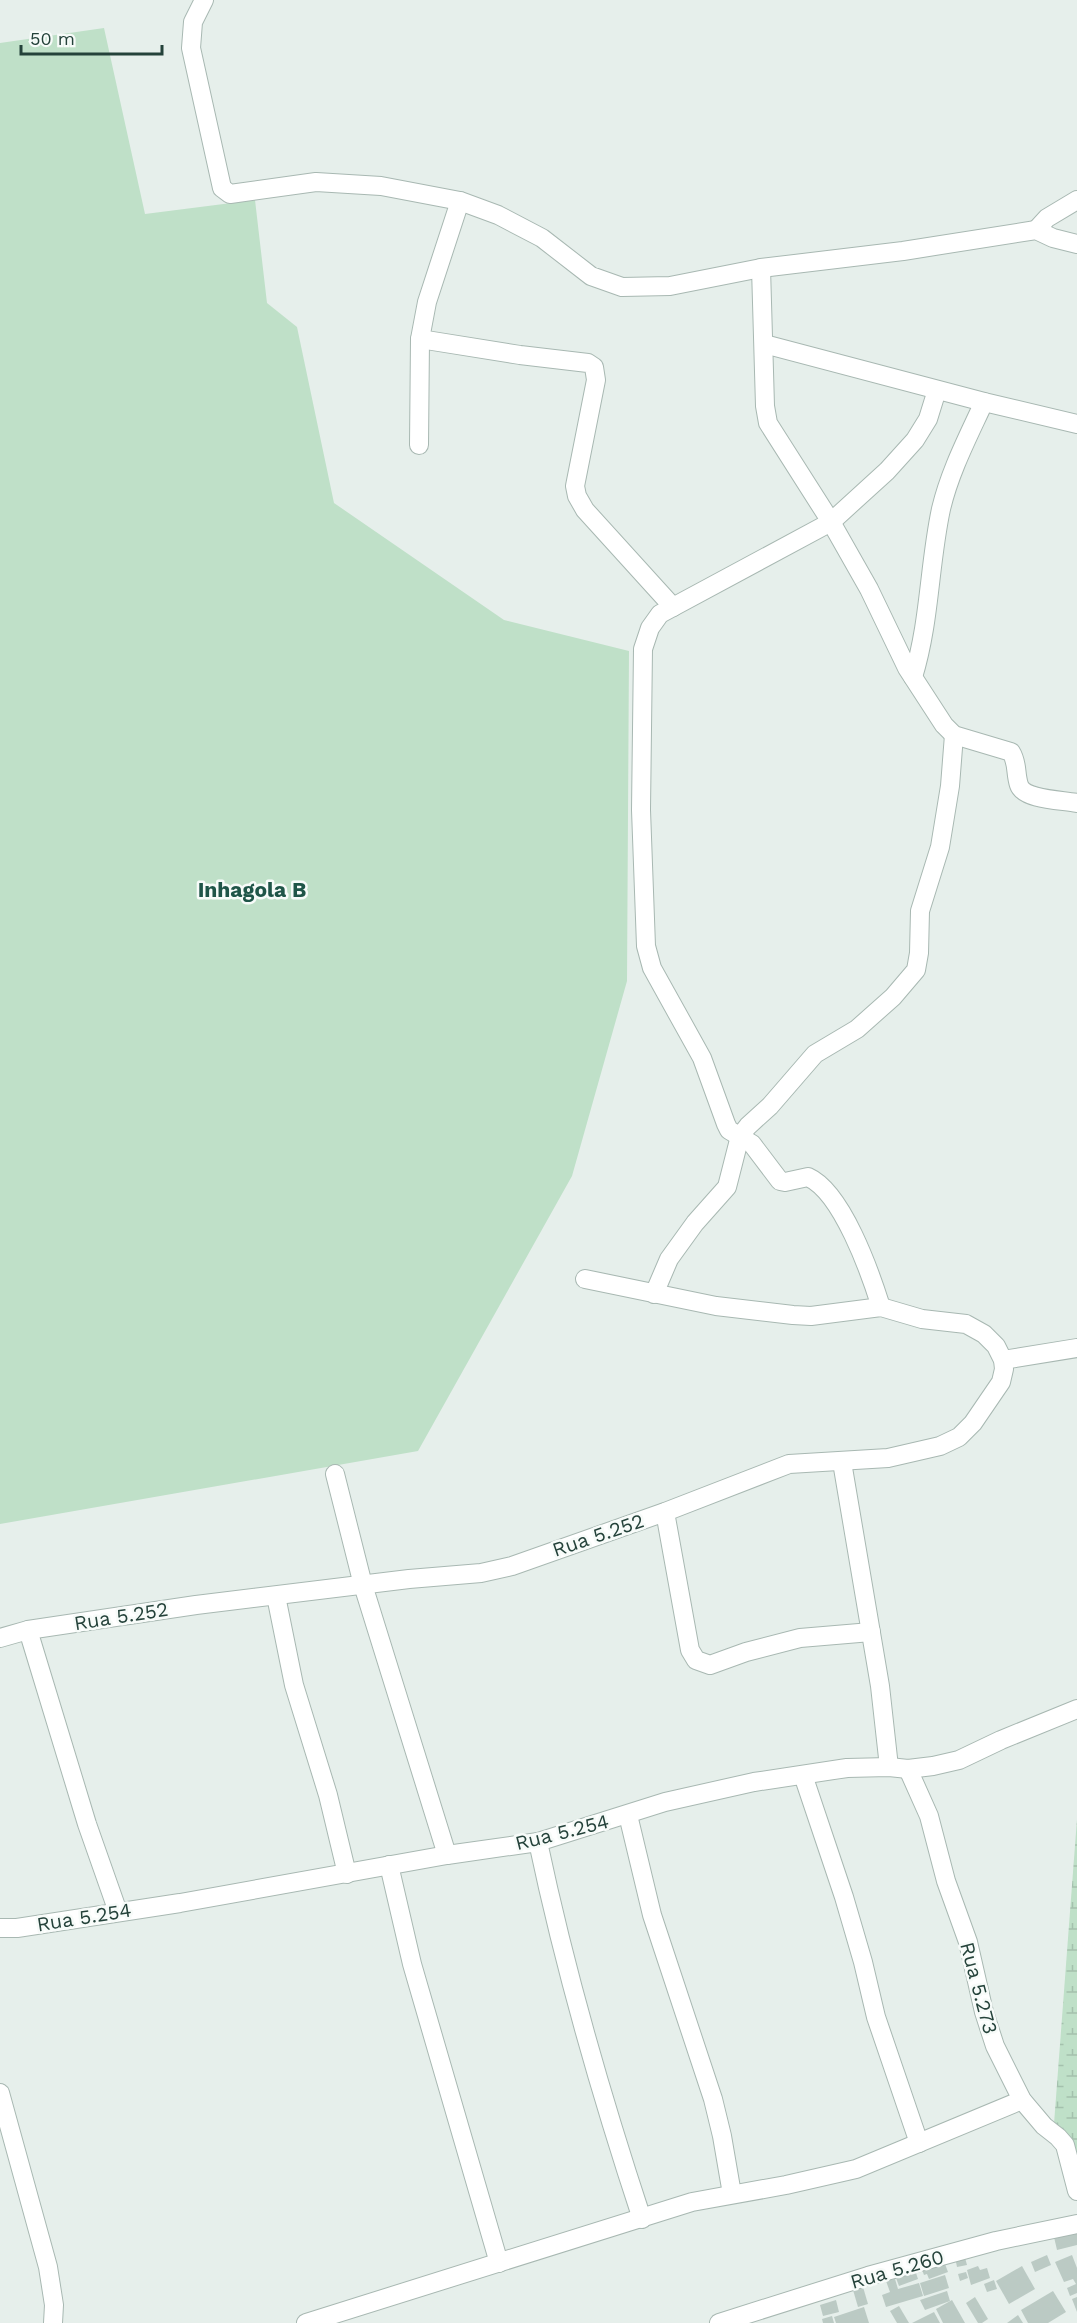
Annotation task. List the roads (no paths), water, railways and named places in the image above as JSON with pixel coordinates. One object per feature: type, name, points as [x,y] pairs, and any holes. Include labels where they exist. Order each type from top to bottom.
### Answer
[{"type":"street","points":[[204,0],[193,22],[191,48],[222,188],[230,194],[316,182],[381,186],[460,201],[498,215],[542,238],[591,276],[622,287],[670,286],[761,268],[903,251],[1036,230],[1053,238],[1077,244]]},
{"type":"street","points":[[1036,230],[1047,218],[1077,200]]},
{"type":"street","points":[[419,445],[420,339],[427,302],[460,201]]},
{"type":"street","points":[[761,268],[765,406],[768,423],[831,522],[869,589],[913,677],[944,724],[954,735],[1011,752],[1016,759],[1019,785],[1028,795],[1077,803]]},
{"type":"street","points":[[420,339],[588,363],[594,368],[596,380],[575,486],[577,496],[585,510],[673,607]]},
{"type":"street","points":[[764,344],[1077,424]]},
{"type":"street","points":[[881,1307],[867,1268],[837,1203],[808,1177],[780,1181],[759,1152],[729,1130],[702,1058],[652,968],[646,946],[641,810],[643,649],[650,628],[660,614],[831,522],[887,471],[915,440],[928,419],[937,390]]},
{"type":"street","points":[[913,677],[920,654],[942,509],[951,475],[984,402]]},
{"type":"street","points":[[654,1293],[669,1259],[695,1223],[727,1187],[740,1136],[748,1126],[770,1106],[815,1054],[857,1029],[893,998],[916,970],[919,953],[920,911],[940,847],[950,786],[954,735]]},
{"type":"street","points":[[585,1279],[716,1306],[793,1315],[811,1316],[881,1307],[921,1319],[966,1324],[996,1346],[1003,1360],[1077,1348]]},
{"type":"street","name":"Rua 5.252","points":[[0,1638],[28,1630],[196,1605],[481,1573],[512,1566],[664,1512],[789,1464],[842,1462],[907,1454],[940,1446],[959,1437],[974,1423],[1001,1382],[1004,1369],[1003,1360]]},
{"type":"street","points":[[842,1462],[871,1632],[889,1767]]},
{"type":"street","points":[[335,1474],[363,1585],[447,1855]]},
{"type":"street","points":[[664,1512],[690,1650],[696,1660],[702,1664],[710,1665],[746,1652],[800,1638],[871,1632]]},
{"type":"street","points":[[276,1596],[294,1685],[328,1795],[347,1874]]},
{"type":"street","points":[[28,1630],[87,1824],[118,1912]]},
{"type":"street","name":"Rua 5.254","points":[[0,1928],[16,1928],[118,1912],[447,1855],[538,1842],[702,1792],[847,1768],[908,1769],[933,1766],[959,1760],[1077,1709]]},
{"type":"street","name":"Rua 5.273","points":[[908,1769],[929,1816],[946,1881],[968,1942],[984,2012],[995,2046],[1022,2100],[1044,2126],[1059,2137],[1065,2145],[1077,2191]]},
{"type":"street","points":[[803,1775],[844,1897],[876,2017],[919,2143]]},
{"type":"street","points":[[628,1815],[652,1915],[713,2099],[732,2194]]},
{"type":"street","points":[[538,1842],[558,1937],[580,2020],[642,2219]]},
{"type":"street","points":[[389,1865],[412,1964],[499,2263]]},
{"type":"street","points":[[0,2093],[48,2267],[54,2305],[53,2323]]},
{"type":"street","points":[[306,2323],[692,2202],[856,2169],[1022,2100]]},
{"type":"street","name":"Rua 5.260","points":[[719,2323],[868,2276],[996,2241],[1077,2224]]},
{"type":"district","name":"Inhagola B","points":[[252,890]]}]
